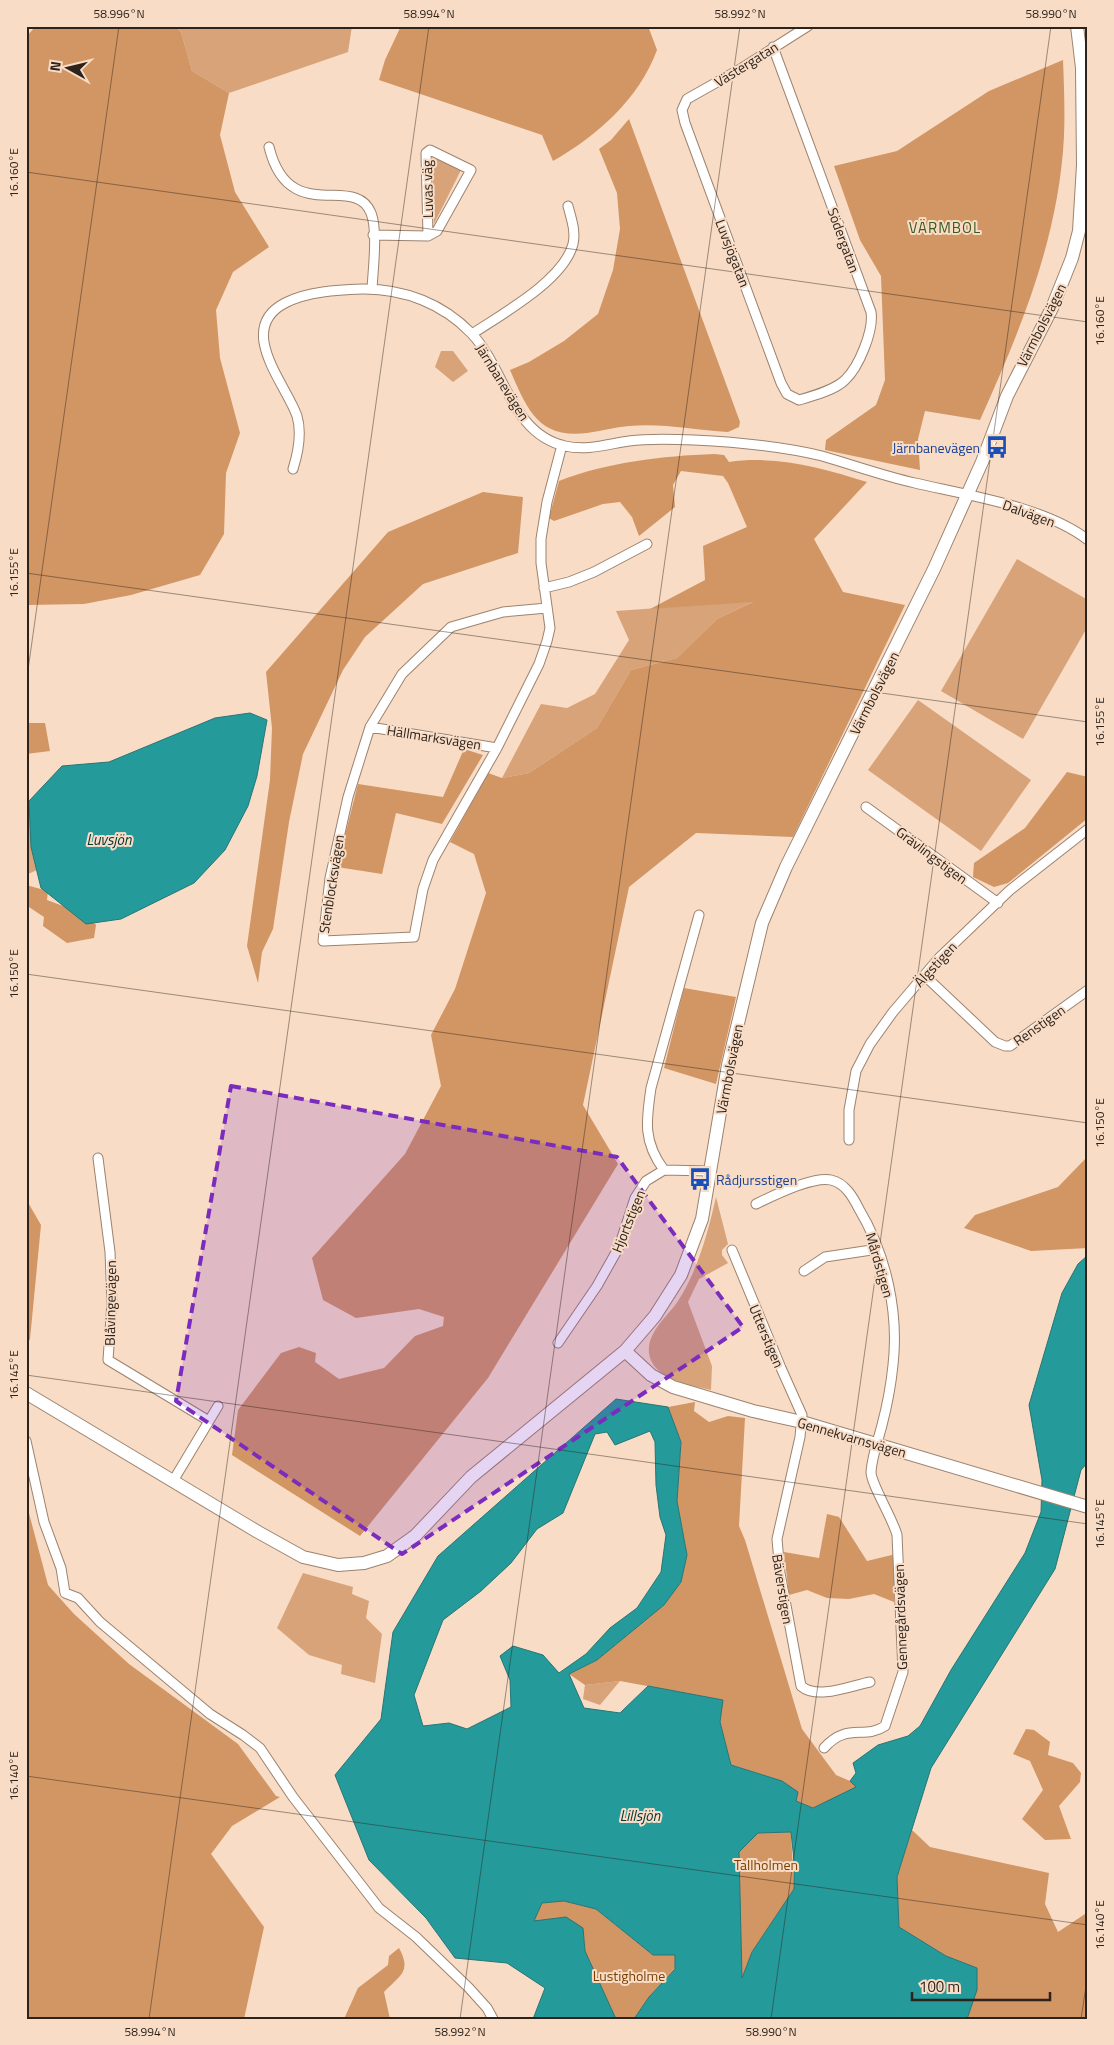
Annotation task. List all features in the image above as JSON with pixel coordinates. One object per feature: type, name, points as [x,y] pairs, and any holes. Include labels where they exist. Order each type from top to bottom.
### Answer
[{"type":"street","name":"Västergatan","points":[[685,102],[687,99],[742,68],[808,26]]},
{"type":"street","name":"Värmbolsvägen","points":[[26,1393],[303,1557],[338,1565],[377,1560],[398,1550],[415,1536],[471,1478],[625,1351],[655,1316],[681,1275],[702,1219],[728,1065],[762,923],[786,868],[922,596],[968,494],[1007,396],[1064,281],[1079,231],[1083,165],[1081,30]]},
{"type":"street","name":"Södergatan","points":[[773,47],[871,312],[872,323],[862,350],[846,380],[807,398],[795,399]]},
{"type":"street","name":"Luvsjögatan","points":[[685,102],[682,110],[685,123],[781,383],[787,394],[795,399]]},
{"type":"street","points":[[269,148],[273,162],[284,179],[295,190],[304,194],[347,196],[361,200],[368,207],[372,215],[373,235],[372,290]]},
{"type":"street","name":"Luvas väg","points":[[373,235],[428,236],[437,231],[471,170],[430,150],[426,153],[428,236]]},
{"type":"street","points":[[472,334],[528,294],[562,265],[569,254],[574,234],[568,206]]},
{"type":"street","name":"Järnbanevägen","points":[[293,469],[299,442],[297,416],[272,369],[266,352],[265,324],[272,313],[283,304],[297,298],[329,291],[372,290],[394,292],[440,308],[472,334],[528,424],[546,438],[562,445],[590,447],[645,440],[733,443],[816,455],[913,482],[968,494]]},
{"type":"street","name":"Stenblocksvägen","points":[[547,608],[503,612],[451,627],[402,674],[370,727],[338,834],[330,878],[323,941],[414,937],[423,889],[433,860],[497,748],[544,650],[550,628],[541,563],[540,538],[562,445]]},
{"type":"street","name":"Dalvägen","points":[[968,494],[991,499],[1047,519],[1072,530],[1088,540]]},
{"type":"street","points":[[544,588],[570,582],[647,544]]},
{"type":"street","name":"Hällmarksvägen","points":[[370,727],[497,748]]},
{"type":"street","name":"Grävlingstigen","points":[[866,807],[998,903]]},
{"type":"street","name":"Älgstigen","points":[[849,1140],[852,1085],[862,1057],[893,1012],[924,975],[998,903],[1030,873],[1088,829]]},
{"type":"street","points":[[699,914],[651,1088],[648,1111],[651,1150],[664,1170],[709,1172]]},
{"type":"street","name":"Renstigen","points":[[924,975],[995,1042],[1005,1046],[1010,1046],[1088,990]]},
{"type":"street","name":"Blåvingevägen","points":[[98,1158],[110,1252],[112,1304],[108,1360],[209,1421]]},
{"type":"street","name":"Hjortstigen","points":[[558,1343],[597,1286],[619,1247],[640,1188],[646,1181],[664,1170]]},
{"type":"street","name":"Mårdstigen","points":[[756,1204],[815,1181],[830,1180],[838,1182],[852,1196],[869,1225],[890,1291],[893,1364],[876,1444]]},
{"type":"street","points":[[804,1270],[825,1257],[878,1249]]},
{"type":"street","name":"Utterstigen","points":[[732,1250],[780,1368],[801,1409],[802,1422]]},
{"type":"street","name":"Gennekvarnsvägen","points":[[625,1351],[651,1375],[674,1387],[775,1417],[802,1422],[1088,1507]]},
{"type":"street","points":[[174,1481],[218,1406]]},
{"type":"street","name":"Bäverstigen","points":[[802,1422],[777,1539],[780,1574],[801,1686],[807,1692],[818,1692],[870,1682]]},
{"type":"street","points":[[26,1441],[44,1522],[61,1568],[65,1593],[78,1598],[100,1622],[210,1714],[256,1745],[305,1813],[379,1908],[416,1937],[469,1988],[487,2008],[493,2019]]},
{"type":"street","name":"Gennegårdsvägen","points":[[824,1748],[833,1737],[844,1733],[873,1731],[885,1726],[903,1672],[897,1535],[893,1520],[871,1475],[876,1444]]},
{"type":"highlighted area","points":[[231,1086],[617,1157],[743,1327],[402,1554],[176,1401]]},
{"type":"shaded area","points":[[175,26],[352,26],[348,52],[229,93],[192,71],[181,32]]},
{"type":"shaded area","points":[[436,158],[461,170],[434,224],[432,159]]},
{"type":"shaded area","points":[[441,351],[453,351],[468,371],[453,382],[435,367]]},
{"type":"shaded area","points":[[1017,559],[1088,600],[1088,626],[1023,739],[941,691]]},
{"type":"shaded area","points":[[755,601],[717,619],[677,658],[631,670],[597,728],[529,773],[502,778],[541,704],[567,708],[595,694],[629,640],[616,611]]},
{"type":"shaded area","points":[[918,700],[1031,780],[981,851],[868,770]]},
{"type":"shaded area","points":[[26,792],[29,801],[31,847],[37,870],[26,875]]},
{"type":"shaded area","points":[[716,1197],[728,1244],[722,1250],[722,1255],[728,1263],[699,1279],[688,1302],[712,1366],[711,1390],[683,1383],[664,1375],[652,1362],[649,1345],[655,1331],[678,1301],[697,1264]]},
{"type":"shaded area","points":[[303,1573],[353,1587],[352,1594],[369,1601],[366,1618],[382,1634],[375,1683],[341,1674],[342,1665],[309,1655],[277,1628]]},
{"type":"shaded area","points":[[620,1681],[600,1705],[583,1699],[585,1685]]},
{"type":"green space","points":[[36,26],[175,26],[181,32],[192,71],[229,93],[220,135],[235,192],[269,247],[233,272],[216,310],[220,358],[240,433],[226,473],[224,534],[200,575],[131,595],[84,604],[26,605],[26,37]]},
{"type":"green space","points":[[401,26],[648,26],[657,50],[639,85],[615,114],[585,140],[553,161],[542,135],[379,80],[385,60]]},
{"type":"green space","points":[[1063,60],[1064,136],[1055,210],[1036,282],[1010,351],[980,420],[925,411],[918,439],[920,470],[825,450],[826,440],[876,405],[885,380],[881,276],[860,240],[834,166],[897,151],[989,91]]},
{"type":"green space","points":[[629,119],[740,422],[739,427],[728,432],[641,425],[587,433],[570,434],[557,431],[546,426],[529,409],[510,370],[529,362],[564,341],[598,314],[613,270],[620,229],[617,193],[599,149],[611,140]]},
{"type":"green space","points":[[714,454],[724,455],[729,462],[764,460],[799,464],[867,482],[814,539],[843,592],[905,605],[793,837],[696,833],[629,887],[583,1105],[618,1164],[488,1378],[360,1536],[232,1455],[238,1410],[281,1353],[299,1347],[316,1353],[315,1362],[339,1379],[384,1368],[415,1336],[443,1326],[444,1317],[419,1309],[356,1318],[323,1300],[312,1258],[405,1154],[441,1086],[431,1035],[455,989],[486,893],[474,854],[450,842],[488,773],[502,778],[529,773],[597,728],[631,670],[677,658],[717,619],[753,602],[650,609],[705,580],[703,546],[747,527],[728,483],[723,476],[681,471],[673,485],[675,507],[639,536],[632,517],[620,502],[603,504],[554,521],[549,518],[559,481],[597,469],[635,461]]},
{"type":"green space","points":[[483,492],[523,497],[518,553],[423,584],[365,637],[343,670],[303,754],[289,822],[273,929],[262,952],[258,983],[247,946],[270,780],[272,728],[266,672],[388,532]]},
{"type":"green space","points":[[26,723],[45,723],[50,751],[26,754]]},
{"type":"green space","points":[[464,749],[483,755],[442,824],[396,813],[382,874],[337,867],[358,784],[443,797]]},
{"type":"green space","points":[[1067,772],[1088,777],[1088,818],[1008,883],[994,887],[973,877],[974,863],[1025,828]]},
{"type":"green space","points":[[26,885],[48,891],[47,900],[63,906],[81,909],[96,925],[94,938],[67,943],[43,926],[44,917],[26,905]]},
{"type":"green space","points":[[684,988],[736,997],[716,1084],[664,1068]]},
{"type":"green space","points":[[1088,1156],[1088,1248],[1031,1251],[964,1228],[975,1215],[1058,1187]]},
{"type":"green space","points":[[26,1199],[41,1225],[30,1339],[26,1347]]},
{"type":"green space","points":[[695,1402],[694,1411],[709,1422],[728,1416],[745,1418],[739,1526],[745,1540],[802,1729],[836,1775],[850,1781],[857,1787],[813,1808],[796,1801],[782,1781],[731,1765],[720,1722],[723,1700],[620,1681],[585,1685],[569,1674],[597,1660],[664,1605],[681,1582],[687,1555],[677,1501],[681,1442],[668,1407]]},
{"type":"green space","points":[[26,1502],[48,1585],[74,1614],[129,1664],[238,1744],[276,1796],[280,1797],[232,1826],[211,1854],[264,1927],[244,2019],[26,2019]]},
{"type":"green space","points":[[827,1514],[839,1517],[867,1561],[896,1554],[894,1602],[874,1594],[849,1599],[827,1598],[807,1590],[789,1595],[784,1552],[819,1558]]},
{"type":"green space","points":[[1026,1729],[1034,1730],[1050,1742],[1048,1755],[1073,1763],[1081,1773],[1080,1782],[1059,1806],[1071,1839],[1045,1840],[1022,1819],[1043,1790],[1030,1761],[1013,1754]]},
{"type":"green space","points":[[912,1830],[930,1847],[1049,1873],[1045,1904],[1058,1932],[1088,1912],[1088,2019],[967,2019],[977,1968],[946,1956],[899,1927],[897,1877]]},
{"type":"green space","name":"Tallholmen","points":[[791,1832],[794,1889],[752,1952],[741,1980],[739,1852],[758,1833]]},
{"type":"green space","name":"Lustigholme","points":[[564,1901],[596,1909],[653,1955],[675,1955],[675,1968],[649,1997],[634,2019],[616,2019],[585,1951],[583,1928],[534,1921],[542,1903]]},
{"type":"green space","points":[[399,1948],[403,1956],[404,1968],[399,1977],[384,1992],[390,2019],[344,2019],[358,1988],[388,1965],[389,1956]]},
{"type":"water","name":"Luvsjön","points":[[250,713],[267,720],[257,776],[248,806],[225,850],[194,883],[121,919],[86,924],[41,888],[31,847],[29,801],[62,766],[109,762],[215,718]]},
{"type":"water","name":"Lillsjön","points":[[1088,1255],[1088,1462],[1081,1470],[1055,1569],[931,1768],[897,1877],[899,1927],[946,1956],[977,1968],[977,1990],[967,2019],[634,2019],[649,1997],[675,1969],[675,1955],[653,1955],[596,1909],[564,1901],[542,1903],[534,1921],[566,1917],[583,1928],[585,1951],[616,2019],[533,2019],[545,1988],[507,1963],[455,1958],[426,1918],[369,1860],[335,1775],[381,1719],[393,1632],[438,1556],[616,1399],[668,1407],[681,1442],[677,1501],[687,1555],[681,1582],[664,1605],[597,1660],[569,1674],[584,1708],[620,1713],[648,1686],[723,1700],[720,1722],[731,1765],[782,1781],[798,1792],[796,1801],[813,1808],[856,1787],[850,1781],[856,1773],[853,1763],[878,1745],[908,1736],[920,1726],[951,1670],[1025,1553],[1041,1512],[1042,1480],[1029,1405],[1062,1293],[1078,1264]],"holes":[[[650,1431],[655,1442],[656,1485],[660,1517],[666,1535],[661,1572],[637,1608],[610,1628],[586,1654],[559,1673],[543,1655],[513,1646],[500,1656],[510,1680],[511,1707],[467,1729],[449,1723],[423,1726],[414,1695],[443,1620],[481,1591],[511,1563],[537,1529],[563,1513],[595,1434],[607,1432],[615,1445]],[[791,1832],[794,1860],[794,1889],[752,1952],[742,1978],[739,1852],[758,1833]]]},
{"type":"place","name":"Järnbanevägen","points":[[997,447]]},
{"type":"place","name":"Rådjursstigen","points":[[700,1179]]},
{"type":"district","name":"VÄRMBOL","points":[[945,227]]}]
